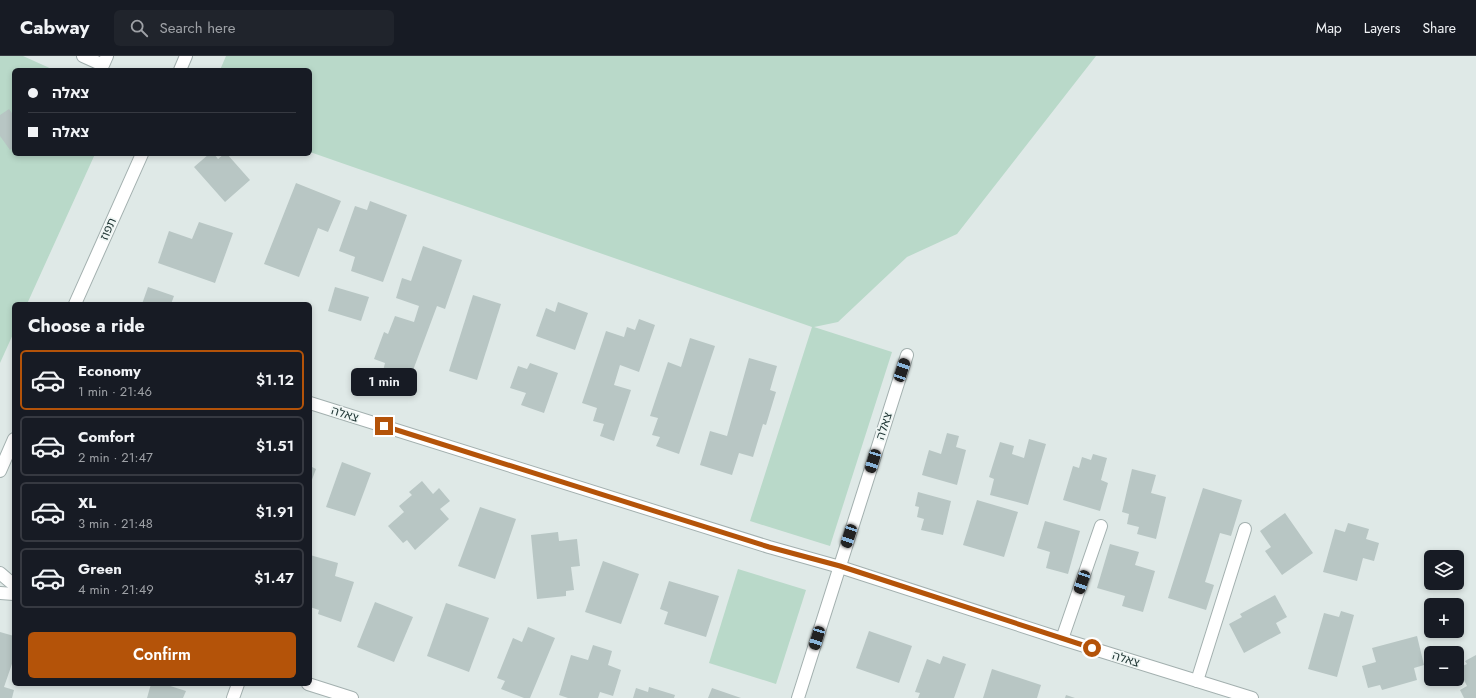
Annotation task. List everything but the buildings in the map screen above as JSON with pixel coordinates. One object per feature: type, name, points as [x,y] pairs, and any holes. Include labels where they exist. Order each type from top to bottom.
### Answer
[{"type":"street","points":[[84,56],[103,65],[107,56]]},
{"type":"street","points":[[181,68],[186,56]]},
{"type":"street","name":"תפוז","points":[[76,302],[141,156]]},
{"type":"street","name":"צאלה","points":[[798,698],[907,355]]},
{"type":"street","name":"צאלה","points":[[312,404],[761,545],[840,566],[1062,639],[1252,698]]},
{"type":"street","points":[[0,471],[12,444]]},
{"type":"street","points":[[1062,639],[1101,526]]},
{"type":"street","points":[[1197,681],[1245,529]]},
{"type":"street","points":[[0,573],[12,583]]},
{"type":"street","points":[[0,594],[12,594]]},
{"type":"street","points":[[312,685],[352,698]]},
{"type":"street","points":[[234,698],[237,686]]},
{"type":"green space","points":[[0,56],[23,56],[50,68],[12,68],[12,156],[94,156],[28,302],[12,302],[12,336],[0,363]]},
{"type":"green space","points":[[226,56],[1096,56],[957,234],[907,257],[838,322],[814,327],[892,352],[830,546],[750,521],[812,327],[312,153],[312,68],[221,68]]},
{"type":"green space","points":[[738,569],[806,590],[776,684],[709,663]]},
{"type":"route","points":[[384,426],[769,547],[840,566],[1092,648]]}]
